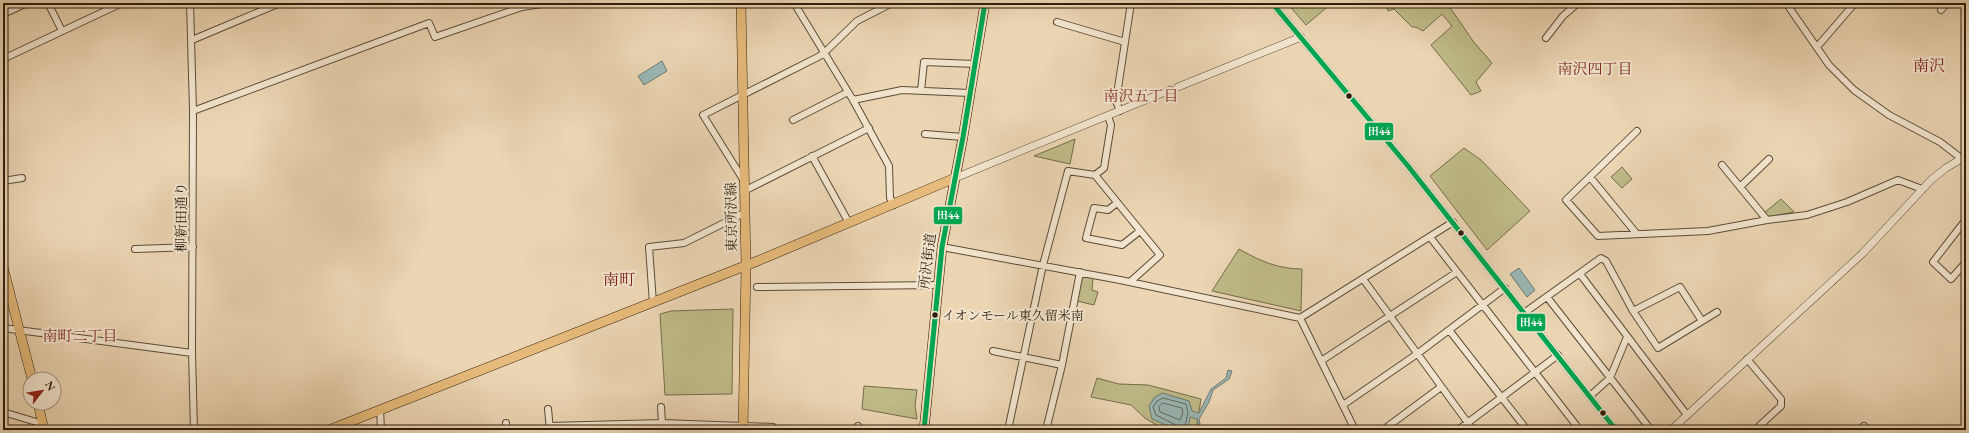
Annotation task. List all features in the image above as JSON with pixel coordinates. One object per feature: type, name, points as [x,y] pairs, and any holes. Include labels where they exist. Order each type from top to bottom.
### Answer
[{"type":"main road","name":"東京所沢線","points":[[741,3],[746,266],[743,427]]},
{"type":"main road","name":"所沢街道","points":[[924,430],[942,246],[956,178],[985,3]]},
{"type":"main road","points":[[329,430],[746,266],[956,178]]},
{"type":"main road","points":[[3,267],[30,371]]},
{"type":"main road","points":[[40,411],[43,427]]},
{"type":"street","points":[[3,14],[27,3]]},
{"type":"street","points":[[48,3],[62,31]]},
{"type":"street","points":[[3,59],[122,3]]},
{"type":"street","name":"柳新田通り","points":[[190,3],[193,111],[192,353],[194,430]]},
{"type":"street","points":[[192,40],[280,3]]},
{"type":"street","points":[[193,111],[429,23],[436,37],[522,7],[548,3]]},
{"type":"street","points":[[794,3],[848,92],[889,166],[890,198],[894,205]]},
{"type":"street","points":[[744,182],[703,115],[824,53],[857,21],[892,3]]},
{"type":"street","points":[[1120,111],[1116,101],[1132,3]]},
{"type":"street","points":[[1272,3],[1301,36],[1453,222],[1616,430]]},
{"type":"street","points":[[1546,38],[1563,16],[1578,3]]},
{"type":"street","points":[[1671,430],[1863,253],[1922,189],[1938,174],[1964,159],[1940,142],[1889,115],[1854,90],[1829,65],[1786,3]]},
{"type":"street","points":[[1817,47],[1855,3]]},
{"type":"street","points":[[1941,10],[1947,3]]},
{"type":"street","points":[[1057,22],[1125,42]]},
{"type":"street","points":[[1178,87],[1301,36]]},
{"type":"street","points":[[921,91],[924,62],[975,64]]},
{"type":"street","points":[[852,100],[902,90],[970,93]]},
{"type":"street","points":[[956,178],[1170,90]]},
{"type":"street","points":[[793,120],[848,92]]},
{"type":"street","points":[[1095,176],[1104,168],[1111,125],[1108,116]]},
{"type":"street","points":[[744,191],[868,128]]},
{"type":"street","points":[[1637,130],[1566,200],[1598,236],[1636,233],[1708,232],[1766,220],[1816,212],[1847,202],[1898,180],[1922,189]]},
{"type":"street","points":[[925,134],[963,137]]},
{"type":"street","points":[[812,156],[849,223]]},
{"type":"street","points":[[1740,187],[1769,159]]},
{"type":"street","points":[[1722,165],[1766,220]]},
{"type":"street","points":[[1008,430],[1044,265],[1068,171],[1095,176],[1160,255],[1130,282]]},
{"type":"street","points":[[1590,176],[1636,233]]},
{"type":"street","points":[[3,181],[22,178]]},
{"type":"street","points":[[1117,203],[1108,210],[1094,208],[1086,238],[1122,245],[1140,231]]},
{"type":"street","points":[[653,302],[649,247],[684,243],[744,213]]},
{"type":"street","points":[[942,246],[1130,282],[1300,318],[1453,222]]},
{"type":"street","points":[[1966,222],[1964,222],[1933,262],[1951,279],[1966,262]]},
{"type":"street","points":[[1430,237],[1576,425],[1574,430]]},
{"type":"street","points":[[135,249],[193,247]]},
{"type":"street","points":[[1524,313],[1601,258],[1606,261],[1633,311],[1658,348],[1717,312]]},
{"type":"street","points":[[1046,430],[1062,365],[1080,272]]},
{"type":"street","points":[[1321,361],[1457,272]]},
{"type":"street","points":[[1580,274],[1686,415]]},
{"type":"street","points":[[1362,279],[1473,430]]},
{"type":"street","points":[[757,287],[938,286]]},
{"type":"street","points":[[1633,311],[1680,286],[1702,321]]},
{"type":"street","points":[[1343,405],[1417,354],[1505,288]]},
{"type":"street","points":[[1547,297],[1651,430]]},
{"type":"street","points":[[1300,318],[1355,430]]},
{"type":"street","points":[[3,328],[192,353]]},
{"type":"street","points":[[1449,330],[1528,430]]},
{"type":"street","points":[[1590,396],[1610,378],[1627,337]]},
{"type":"street","points":[[993,351],[1062,365]]},
{"type":"street","points":[[1458,430],[1558,355]]},
{"type":"street","points":[[1747,359],[1781,399],[1781,406],[1755,430]]},
{"type":"street","points":[[1384,430],[1441,387]]},
{"type":"street","points":[[661,407],[662,423]]},
{"type":"street","points":[[380,409],[381,430]]},
{"type":"street","points":[[548,409],[550,428],[639,427],[662,423],[713,427],[773,427],[773,430]]},
{"type":"street","points":[[3,412],[43,427]]},
{"type":"shaded area","points":[[1287,3],[1332,3],[1306,25]]},
{"type":"shaded area","points":[[1385,3],[1447,3],[1473,41],[1492,63],[1476,82],[1481,91],[1471,95],[1431,45],[1452,26],[1442,14],[1423,31],[1416,27],[1412,27],[1394,9],[1388,11]]},
{"type":"shaded area","points":[[1075,139],[1070,164],[1034,156]]},
{"type":"shaded area","points":[[1464,148],[1481,160],[1530,211],[1487,250],[1430,176]]},
{"type":"shaded area","points":[[1622,167],[1632,179],[1622,188],[1611,177]]},
{"type":"shaded area","points":[[1781,199],[1794,212],[1767,217],[1764,213]]},
{"type":"shaded area","points":[[1239,249],[1269,264],[1285,268],[1302,269],[1301,311],[1212,291]]},
{"type":"shaded area","points":[[1082,275],[1093,277],[1092,290],[1098,292],[1094,305],[1077,301]]},
{"type":"shaded area","points":[[733,309],[732,394],[665,395],[660,314],[671,311]]},
{"type":"shaded area","points":[[1097,378],[1119,384],[1148,385],[1201,399],[1196,430],[1165,430],[1145,418],[1131,405],[1091,397]]},
{"type":"shaded area","points":[[864,386],[917,390],[915,406],[917,419],[862,409]]},
{"type":"water","points":[[662,61],[667,71],[644,85],[638,76]]},
{"type":"water","points":[[1519,268],[1535,290],[1527,297],[1510,274]]},
{"type":"water","points":[[1228,370],[1232,371],[1229,379],[1213,390],[1209,402],[1199,419],[1201,430],[1199,430],[1197,419],[1190,417],[1188,429],[1178,430],[1152,419],[1149,406],[1154,398],[1162,393],[1189,401],[1192,411],[1199,413],[1211,389],[1226,378]]},
{"type":"transit line","name":"田44","points":[[924,430],[942,247],[963,137],[985,3]]},
{"type":"transit line","name":"田44","points":[[1272,3],[1408,166],[1616,430]]},
{"type":"place","name":"イオンモール東久留米南","points":[[935,315]]},
{"type":"district","name":"南沢","points":[[1929,65]]},
{"type":"district","name":"南沢四丁目","points":[[1595,69]]},
{"type":"district","name":"南沢五丁目","points":[[1141,96]]},
{"type":"district","name":"南町","points":[[619,279]]},
{"type":"district","name":"南町二丁目","points":[[80,336]]}]
